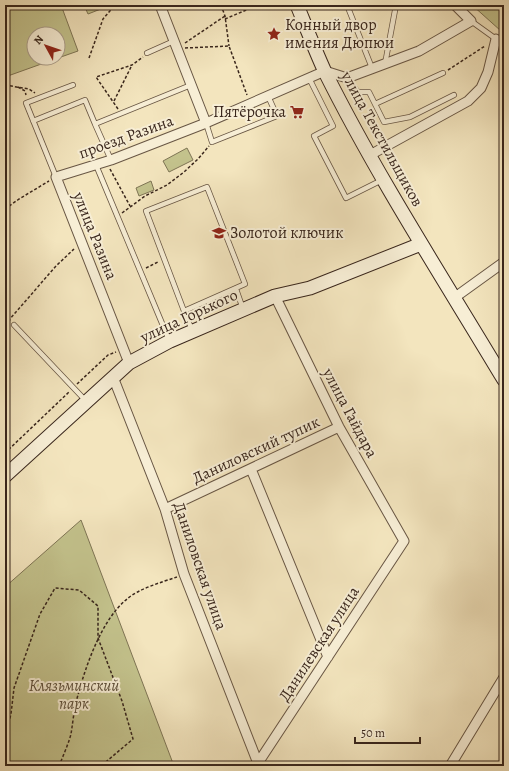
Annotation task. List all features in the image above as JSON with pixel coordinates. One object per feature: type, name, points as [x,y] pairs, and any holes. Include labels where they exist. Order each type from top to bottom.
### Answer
[{"type":"street","points":[[160,5],[206,123]]},
{"type":"street","name":"улица Текстильщиков","points":[[297,5],[325,71],[370,155],[421,244],[504,380]]},
{"type":"street","points":[[325,71],[347,78],[419,52],[471,21],[455,5]]},
{"type":"street","points":[[370,155],[468,101],[481,88],[500,40]]},
{"type":"street","name":"проезд Разина","points":[[56,177],[111,160],[206,123],[325,71]]},
{"type":"street","name":"улица Разина","points":[[56,177],[129,363]]},
{"type":"street","name":"улица Горького","points":[[5,476],[129,363],[170,341],[243,309],[275,296],[310,288],[421,244]]},
{"type":"street","points":[[454,298],[504,262]]},
{"type":"street","name":"улица Гайдара","points":[[275,296],[339,427],[404,541]]},
{"type":"street","name":"Даниловская улица","points":[[113,377],[164,509],[184,574],[259,765]]},
{"type":"street","name":"Даниловский тупик","points":[[164,509],[339,427]]},
{"type":"street","points":[[251,469],[328,657]]},
{"type":"street","name":"Данилевская улица","points":[[259,765],[404,541]]},
{"type":"street","points":[[450,766],[504,677]]},
{"type":"lane","points":[[347,5],[372,68]]},
{"type":"lane","points":[[385,64],[396,5]]},
{"type":"lane","points":[[471,21],[500,40]]},
{"type":"lane","points":[[147,53],[175,44]]},
{"type":"lane","points":[[375,104],[443,73]]},
{"type":"lane","points":[[309,78],[333,126],[314,136],[346,198],[384,179]]},
{"type":"lane","points":[[347,78],[358,92],[369,92],[384,122],[410,117],[454,95]]},
{"type":"lane","name":"улица Разина","points":[[56,177],[32,121],[26,103],[73,85]]},
{"type":"lane","points":[[95,124],[191,85]]},
{"type":"lane","points":[[206,123],[212,142],[277,116],[268,96]]},
{"type":"lane","points":[[32,121],[85,100],[111,160]]},
{"type":"lane","points":[[96,164],[170,341]]},
{"type":"lane","points":[[184,311],[245,284],[207,187],[146,211],[184,311],[193,331]]},
{"type":"lane","points":[[236,288],[243,309]]},
{"type":"lane","points":[[14,325],[86,401]]},
{"type":"path","points":[[89,58],[103,19],[115,5]]},
{"type":"path","points":[[221,5],[225,16],[229,46],[250,104]]},
{"type":"path","points":[[225,19],[258,5]]},
{"type":"path","points":[[175,44],[225,16]]},
{"type":"path","points":[[443,73],[500,40]]},
{"type":"path","points":[[175,44],[229,46]]},
{"type":"path","points":[[121,114],[96,77],[132,65],[147,53]]},
{"type":"path","points":[[113,102],[132,65]]},
{"type":"path","points":[[118,217],[144,196],[167,185],[184,172],[198,159],[212,142]]},
{"type":"path","points":[[112,175],[130,206]]},
{"type":"path","points":[[5,209],[56,177]]},
{"type":"path","points":[[14,325],[9,320],[56,266],[81,242]]},
{"type":"path","points":[[140,271],[161,260]]},
{"type":"path","points":[[5,453],[108,355],[124,349]]},
{"type":"path","points":[[59,766],[70,736],[77,696],[98,638],[108,620],[127,598],[153,585],[184,574]]},
{"type":"path","points":[[5,738],[11,714],[14,688],[40,614],[55,588],[79,590],[98,606],[98,638],[122,701],[133,739],[101,766]]},
{"type":"green space","points":[[5,5],[61,5],[78,51],[66,55],[66,26],[26,26],[26,66],[36,66],[5,77]]},
{"type":"green space","points":[[84,5],[111,5],[88,14]]},
{"type":"green space","points":[[472,5],[504,5],[504,31],[501,31]]},
{"type":"green space","points":[[187,148],[193,160],[169,172],[163,161]]},
{"type":"green space","points":[[151,181],[154,190],[139,196],[136,188]]},
{"type":"green space","name":"Клязьминский парк","points":[[81,520],[174,766],[5,766],[5,587]]},
{"type":"place","name":"Конный двор имения Дюпюи","points":[[274,34]]},
{"type":"place","name":"Пятёрочка","points":[[297,112]]},
{"type":"place","name":"Золотой ключик","points":[[219,233]]}]
